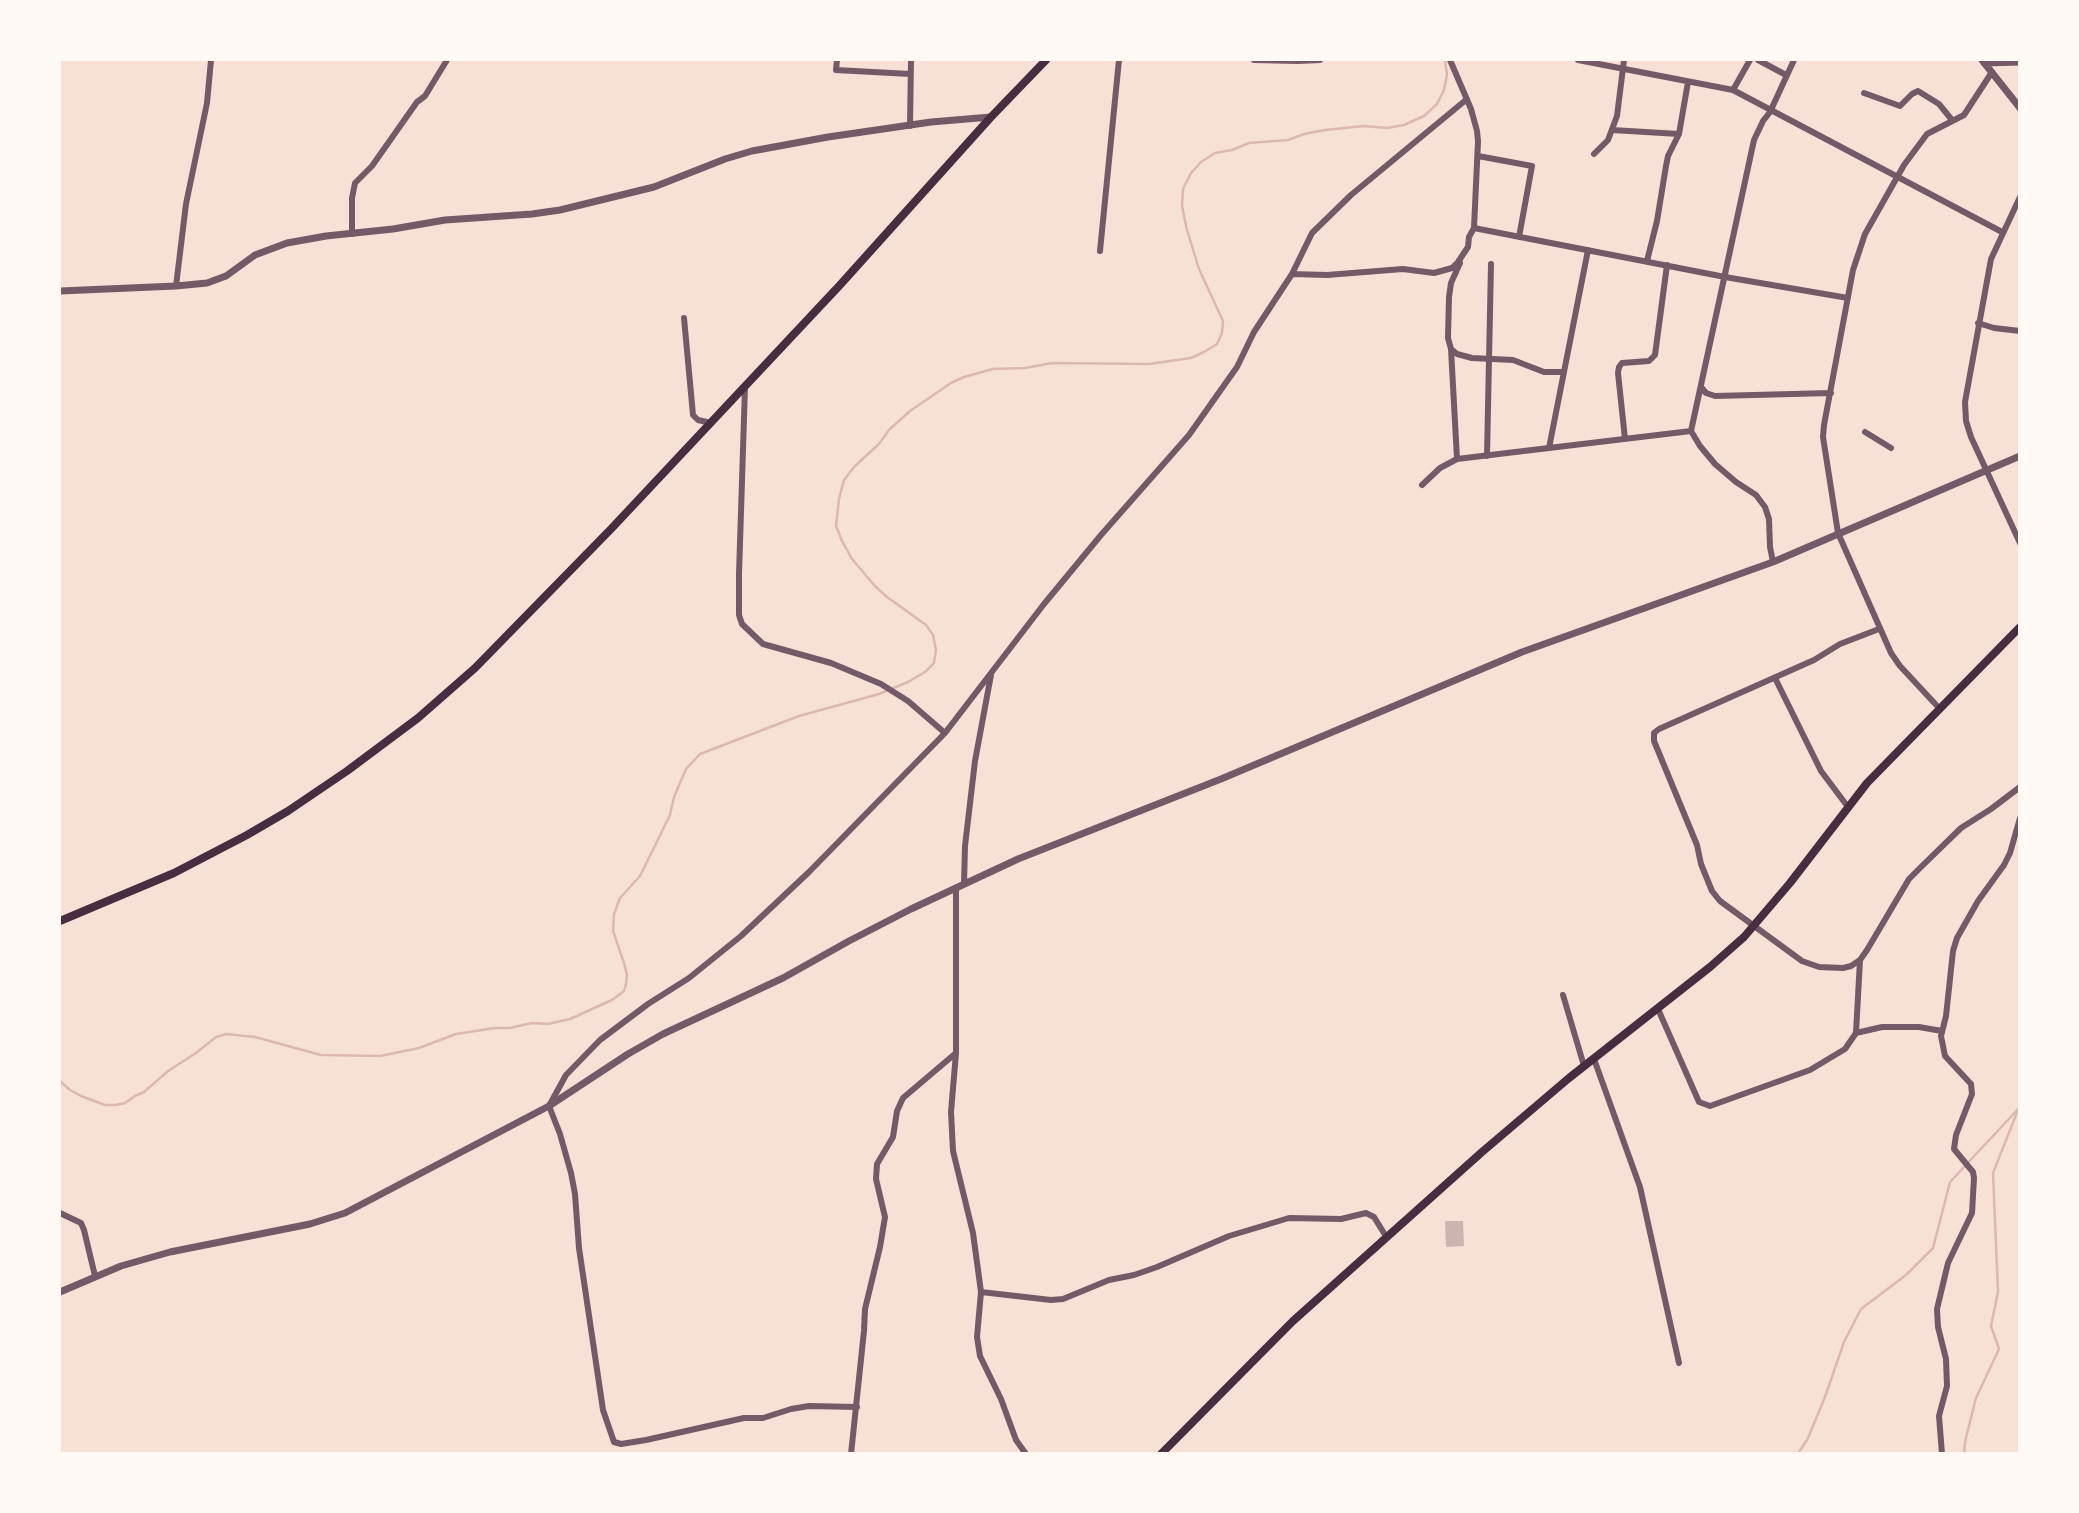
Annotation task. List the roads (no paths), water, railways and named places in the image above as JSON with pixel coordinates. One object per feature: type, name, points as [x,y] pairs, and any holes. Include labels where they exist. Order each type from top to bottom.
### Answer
[{"type":"main road","points":[[60,921],[174,873],[247,835],[298,804],[384,745],[418,718],[475,668],[611,530],[1046,60]]},
{"type":"main road","points":[[1161,1454],[1261,1351],[1482,1152],[1584,1066],[1727,954],[1790,883],[1874,775],[2020,628]]},
{"type":"street","points":[[176,286],[186,204],[207,103],[211,60]]},
{"type":"street","points":[[352,234],[352,198],[355,183],[372,166],[417,102],[425,96],[447,60]]},
{"type":"street","points":[[837,60],[836,71],[910,74]]},
{"type":"street","points":[[910,126],[911,60]]},
{"type":"street","points":[[1100,251],[1119,60]]},
{"type":"street","points":[[1254,60],[1320,60]]},
{"type":"street","points":[[1450,60],[1475,121],[1478,141],[1474,228],[1451,283],[1449,297],[1448,338],[1451,349],[1457,459]]},
{"type":"street","points":[[1578,60],[1733,90],[1770,112],[2002,232]]},
{"type":"street","points":[[1594,154],[1608,141],[1617,116],[1624,60]]},
{"type":"street","points":[[1733,90],[1750,60]]},
{"type":"street","points":[[1758,60],[1786,75]]},
{"type":"street","points":[[1773,562],[1769,519],[1765,507],[1756,495],[1715,464],[1692,431],[1754,140],[1794,60]]},
{"type":"street","points":[[1983,61],[2020,62]]},
{"type":"street","points":[[1983,61],[2020,107]]},
{"type":"street","points":[[1939,708],[1891,653],[1838,533],[1824,437],[1856,255],[1877,211],[1927,134],[1965,115],[1992,72]]},
{"type":"street","points":[[1647,261],[1668,156],[1679,134],[1688,82]]},
{"type":"street","points":[[1864,93],[1899,106],[1918,91],[1939,104],[1952,120]]},
{"type":"street","points":[[549,1106],[566,1075],[600,1040],[689,978],[741,936],[801,880],[944,733],[1044,604],[1189,435],[1237,367],[1254,332],[1292,274],[1306,242],[1317,226],[1467,99]]},
{"type":"street","points":[[60,291],[176,286],[216,280],[255,255],[281,244],[445,220],[532,214],[569,208],[654,187],[752,151],[952,119],[991,117]]},
{"type":"street","points":[[1612,130],[1679,134]]},
{"type":"street","points":[[1478,156],[1532,166],[1519,237]]},
{"type":"street","points":[[2020,197],[1991,260],[1965,401],[1971,437],[2020,543]]},
{"type":"street","points":[[1474,228],[1848,299]]},
{"type":"street","points":[[1549,448],[1588,250]]},
{"type":"street","points":[[1292,274],[1326,275],[1403,268],[1434,273],[1452,268],[1464,254]]},
{"type":"street","points":[[1487,456],[1491,264]]},
{"type":"street","points":[[1625,439],[1619,368],[1622,363],[1649,361],[1655,355],[1667,265]]},
{"type":"street","points":[[684,318],[693,415],[698,420],[711,423]]},
{"type":"street","points":[[1978,323],[2020,331]]},
{"type":"street","points":[[1451,349],[1457,354],[1472,358],[1513,360],[1544,372],[1564,372]]},
{"type":"street","points":[[745,387],[739,575],[739,615],[742,624],[764,644],[831,663],[896,692],[922,711],[944,733]]},
{"type":"street","points":[[1701,387],[1706,393],[1715,396],[1831,393]]},
{"type":"street","points":[[1422,485],[1440,468],[1457,459],[1692,431]]},
{"type":"street","points":[[1866,432],[1891,448]]},
{"type":"street","points":[[60,1292],[121,1266],[186,1247],[328,1220],[362,1205],[549,1106],[663,1034],[783,978],[849,941],[1018,859],[1222,779],[1522,652],[1773,562],[2020,456]]},
{"type":"street","points":[[1879,629],[1840,644],[1814,660],[1654,733],[1653,737],[1698,845],[1700,864],[1712,891],[1731,910],[1802,961],[1819,967],[1851,966],[1860,960],[1875,938],[1909,879],[1962,828],[2020,787]]},
{"type":"street","points":[[991,673],[975,761],[960,886],[956,1053],[951,1112],[953,1151],[973,1233],[981,1292],[977,1337],[980,1356],[1002,1399],[1016,1440],[1026,1454]]},
{"type":"street","points":[[1776,678],[1821,771],[1848,807]]},
{"type":"street","points":[[1942,1454],[1940,1416],[1947,1386],[1946,1359],[1938,1327],[1937,1309],[1948,1263],[1972,1213],[1974,1178],[1973,1172],[1954,1149],[1956,1135],[1972,1094],[1971,1084],[1945,1056],[1941,1046],[1942,1031],[1957,938],[1987,887],[2004,865],[2020,818]]},
{"type":"street","points":[[1658,1009],[1699,1102],[1710,1106],[1810,1070],[1845,1049],[1856,1033],[1860,960]]},
{"type":"street","points":[[1563,995],[1584,1066]]},
{"type":"street","points":[[1856,1033],[1882,1027],[1919,1027],[1942,1031]]},
{"type":"street","points":[[851,1454],[865,1309],[885,1217],[876,1179],[877,1164],[893,1137],[897,1111],[903,1098],[956,1053]]},
{"type":"street","points":[[1594,1059],[1640,1187],[1679,1363]]},
{"type":"street","points":[[549,1106],[571,1173],[579,1248],[603,1410],[610,1437],[614,1442],[621,1444],[646,1440],[744,1418],[763,1418],[809,1406],[857,1407]]},
{"type":"street","points":[[60,1213],[81,1223],[85,1230],[95,1276]]},
{"type":"street","points":[[981,1292],[1063,1299],[1109,1280],[1157,1267],[1229,1236],[1289,1218],[1341,1219],[1366,1213],[1374,1217],[1387,1238]]},
{"type":"waterway","points":[[60,1081],[81,1096],[105,1105],[116,1105],[144,1092],[168,1071],[216,1037],[226,1034],[255,1037],[321,1055],[380,1056],[419,1048],[456,1034],[570,1019],[612,1000],[624,991],[627,975],[613,931],[614,914],[620,898],[640,876],[670,815],[674,797],[686,769],[700,754],[799,716],[879,694],[908,682],[934,663],[936,650],[933,635],[926,625],[875,586],[852,559],[842,541],[836,526],[839,499],[844,480],[855,466],[910,411],[964,377],[993,369],[1025,368],[1052,363],[1149,364],[1191,358],[1217,344],[1223,321],[1199,269],[1182,206],[1183,189],[1191,173],[1215,153],[1249,143],[1288,140],[1325,130],[1404,125],[1424,116],[1437,104],[1447,75],[1445,60]]},
{"type":"waterway","points":[[1798,1454],[1808,1438],[1844,1342],[1861,1309],[1906,1275],[1933,1248],[1950,1182],[2020,1107]]},
{"type":"waterway","points":[[1964,1454],[1976,1398],[1999,1349],[1991,1326],[1998,1292],[1993,1173],[2018,1110]]}]
